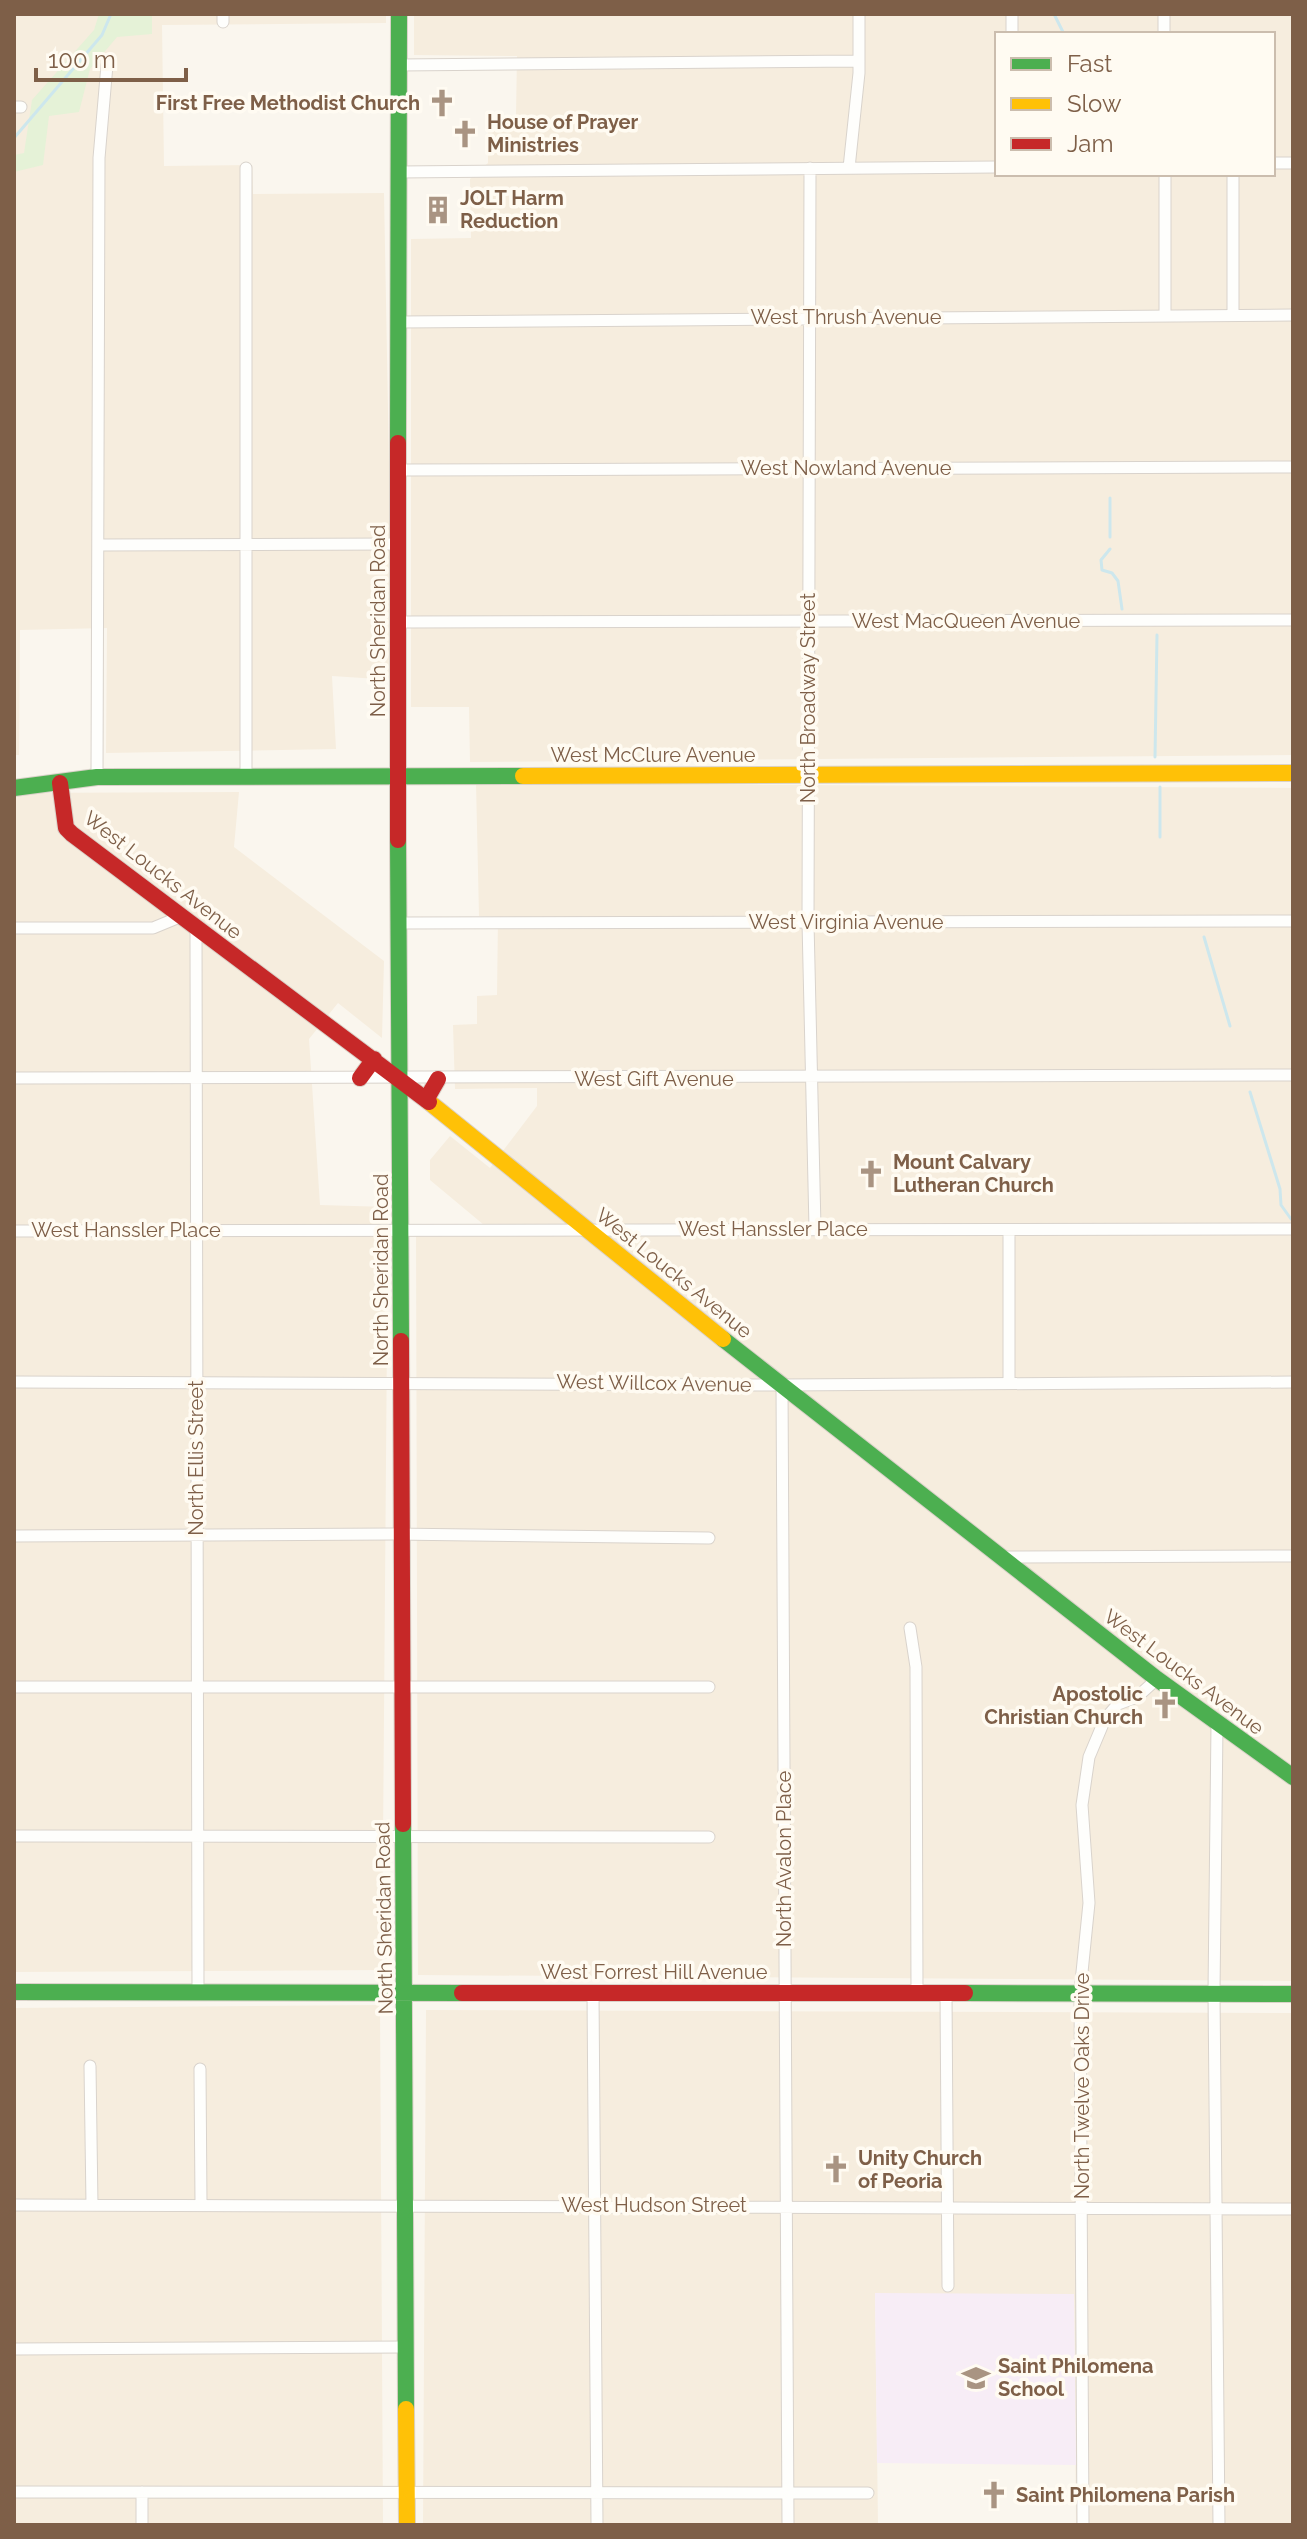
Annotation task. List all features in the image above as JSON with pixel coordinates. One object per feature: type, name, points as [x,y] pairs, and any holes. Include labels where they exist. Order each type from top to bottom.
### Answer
[{"type":"main road","name":"North Sheridan Road","points":[[399,14],[398,776],[407,2525]]},
{"type":"main road","name":"West McClure Avenue","points":[[14,788],[97,777],[1293,773]]},
{"type":"main road","name":"West Loucks Avenue","points":[[60,783],[66,828],[400,1079],[782,1385],[1157,1679],[1293,1777]]},
{"type":"main road","points":[[360,1078],[374,1059]]},
{"type":"main road","points":[[426,1100],[438,1079]]},
{"type":"main road","name":"West Forrest Hill Avenue","points":[[14,1992],[405,1990],[1293,1994]]},
{"type":"street","points":[[849,168],[859,61],[859,14]]},
{"type":"street","points":[[399,65],[859,61]]},
{"type":"street","points":[[97,777],[99,158],[107,65]]},
{"type":"street","points":[[399,172],[995,167]]},
{"type":"street","points":[[246,168],[246,776]]},
{"type":"street","name":"North Broadway Street","points":[[810,168],[808,922],[815,1228]]},
{"type":"street","points":[[1165,176],[1165,315]]},
{"type":"street","points":[[1233,176],[1233,315]]},
{"type":"street","name":"West Thrush Avenue","points":[[399,322],[1293,315]]},
{"type":"street","name":"West Nowland Avenue","points":[[399,470],[1293,467]]},
{"type":"street","points":[[99,545],[399,544]]},
{"type":"street","name":"West MacQueen Avenue","points":[[399,622],[1293,620]]},
{"type":"street","points":[[14,928],[153,928],[182,916]]},
{"type":"street","name":"West Virginia Avenue","points":[[399,923],[1293,921]]},
{"type":"street","name":"North Ellis Street","points":[[196,927],[198,1990]]},
{"type":"street","name":"West Gift Avenue","points":[[14,1078],[1293,1075]]},
{"type":"street","name":"West Hanssler Place","points":[[14,1231],[1293,1229]]},
{"type":"street","points":[[1009,1230],[1009,1383]]},
{"type":"street","name":"West Willcox Avenue","points":[[14,1382],[782,1385],[1293,1382]]},
{"type":"street","name":"North Avalon Place","points":[[782,1385],[788,2525]]},
{"type":"street","points":[[14,1536],[401,1534],[709,1538]]},
{"type":"street","points":[[1002,1557],[1293,1556]]},
{"type":"street","points":[[910,1628],[916,1685],[917,1992]]},
{"type":"street","name":"North Twelve Oaks Drive","points":[[1083,2525],[1080,1992],[1089,1918],[1082,1820],[1089,1757],[1110,1711],[1137,1697],[1157,1679]]},
{"type":"street","points":[[14,1687],[709,1687]]},
{"type":"street","points":[[1217,1724],[1214,1993],[1219,2525]]},
{"type":"street","points":[[14,1836],[709,1837]]},
{"type":"street","points":[[593,1992],[597,2525]]},
{"type":"street","points":[[946,1993],[948,2286]]},
{"type":"street","points":[[90,2066],[92,2205]]},
{"type":"street","points":[[200,2069],[201,2204]]},
{"type":"street","name":"West Hudson Street","points":[[14,2205],[1293,2209]]},
{"type":"street","points":[[14,2349],[406,2347]]},
{"type":"street","points":[[14,2492],[868,2493]]},
{"type":"street","points":[[142,2492],[142,2525]]},
{"type":"shaded area","points":[[14,14],[386,14],[386,23],[162,25],[164,166],[252,165],[253,194],[384,193],[393,680],[332,676],[336,749],[106,753],[107,628],[20,630],[19,755],[14,755]]},
{"type":"shaded area","points":[[414,14],[1293,14],[1293,755],[470,762],[469,707],[411,707],[411,239],[471,238],[470,179],[488,163],[488,115],[516,115],[517,56],[414,55]]},
{"type":"shaded area","points":[[476,783],[1293,788],[1293,1981],[418,1975],[416,1226],[484,1225],[430,1180],[430,1160],[450,1136],[490,1168],[537,1106],[537,1088],[455,1089],[453,1025],[477,1024],[477,996],[497,995],[498,917],[479,916]]},
{"type":"shaded area","points":[[239,792],[234,847],[384,961],[382,1038],[338,1003],[309,1039],[320,1205],[388,1207],[382,1970],[14,1972],[14,793]]},
{"type":"shaded area","points":[[380,2005],[383,2525],[14,2525],[14,2008]]},
{"type":"shaded area","points":[[426,2010],[1293,2013],[1293,2525],[1076,2525],[1074,2294],[875,2294],[878,2525],[423,2525]]},
{"type":"shaded area","name":"Saint Philomena School","points":[[875,2293],[1074,2294],[1076,2465],[877,2463]]},
{"type":"green space","points":[[99,14],[152,14],[152,34],[117,37],[90,69],[79,112],[49,116],[43,165],[14,172],[14,155],[24,153],[32,100],[94,30]]},
{"type":"waterway","points":[[14,138],[102,35],[111,14]]},
{"type":"waterway","points":[[1054,14],[1063,32]]},
{"type":"waterway","points":[[1110,498],[1110,537]]},
{"type":"waterway","points":[[1110,549],[1101,560],[1102,570],[1112,573],[1118,581],[1122,609]]},
{"type":"waterway","points":[[1155,757],[1157,635]]},
{"type":"waterway","points":[[1160,787],[1160,837]]},
{"type":"waterway","points":[[1204,937],[1230,1026]]},
{"type":"waterway","points":[[1250,1092],[1280,1189],[1281,1205],[1291,1219]]},
{"type":"traffic: fast","points":[[398,443],[399,14]]},
{"type":"traffic: fast","points":[[14,788],[97,777],[523,776]]},
{"type":"traffic: fast","points":[[398,840],[401,1341]]},
{"type":"traffic: fast","points":[[723,1339],[1157,1679],[1293,1777]]},
{"type":"traffic: fast","points":[[403,1824],[406,2409]]},
{"type":"traffic: fast","points":[[14,1992],[462,1993]]},
{"type":"traffic: fast","points":[[965,1993],[1293,1994]]},
{"type":"traffic: slow","points":[[523,776],[1293,773]]},
{"type":"traffic: slow","points":[[429,1102],[723,1339]]},
{"type":"traffic: slow","points":[[406,2409],[407,2525]]},
{"type":"traffic: jam","points":[[398,443],[398,840]]},
{"type":"traffic: jam","points":[[60,783],[66,828],[72,834],[429,1102]]},
{"type":"traffic: jam","points":[[360,1078],[374,1059]]},
{"type":"traffic: jam","points":[[426,1100],[438,1079]]},
{"type":"traffic: jam","points":[[401,1341],[403,1824]]},
{"type":"traffic: jam","points":[[462,1993],[965,1993]]},
{"type":"place","name":"First Free Methodist Church","points":[[442,103]]},
{"type":"place","name":"House of Prayer Ministries","points":[[465,134]]},
{"type":"place","name":"JOLT Harm Reduction","points":[[438,210]]},
{"type":"place","name":"Mount Calvary Lutheran Church","points":[[871,1174]]},
{"type":"place","name":"Apostolic Christian Church","points":[[1165,1705]]},
{"type":"place","name":"Unity Church of Peoria","points":[[836,2169]]},
{"type":"place","name":"Saint Philomena School","points":[[976,2378]]},
{"type":"place","name":"Saint Philomena Parish","points":[[994,2495]]}]
